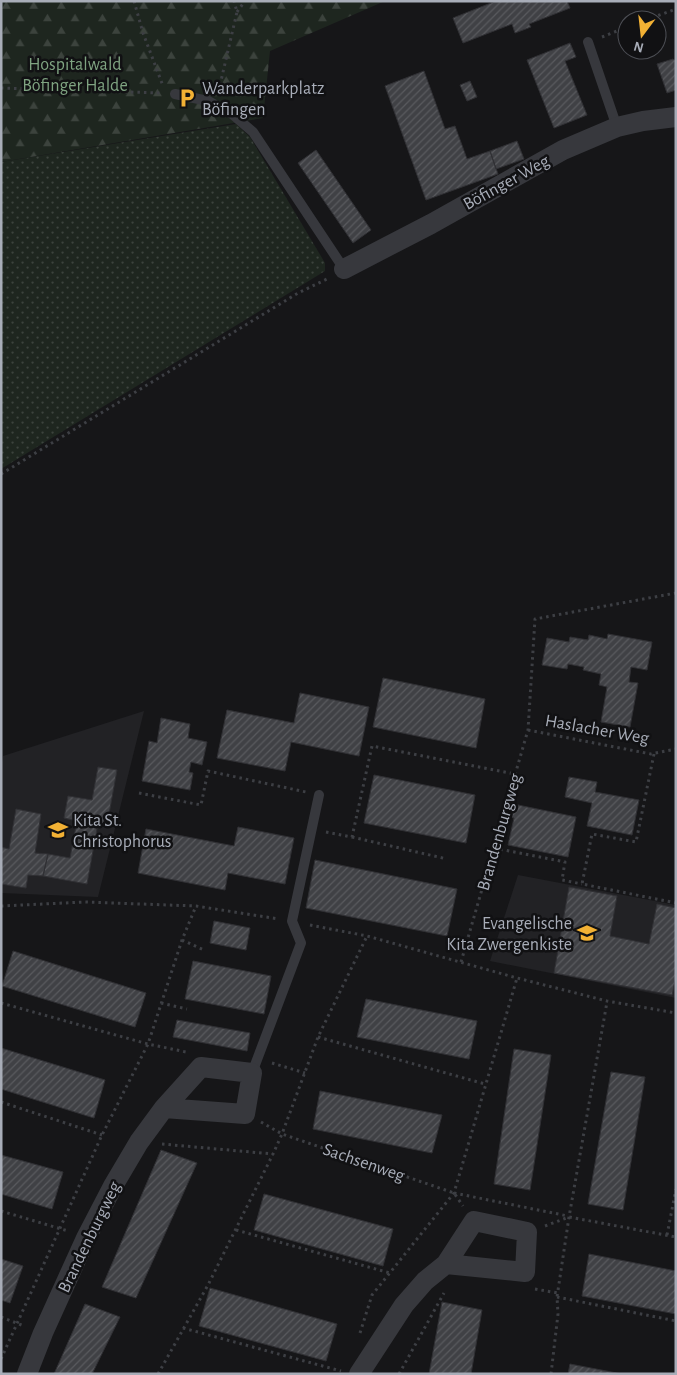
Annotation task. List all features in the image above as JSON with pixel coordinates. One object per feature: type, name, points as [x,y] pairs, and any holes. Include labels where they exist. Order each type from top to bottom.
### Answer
[{"type":"street","name":"Böfinger Weg","points":[[344,270],[563,150],[617,127],[643,121],[676,117]]},
{"type":"street","points":[[164,1108],[245,1114],[255,1066],[201,1068]]},
{"type":"street","name":"Brandenburgweg","points":[[27,1374],[43,1333],[86,1238],[139,1142],[164,1108],[201,1068]]},
{"type":"street","points":[[353,1373],[404,1305],[425,1281],[446,1264],[474,1221],[527,1232],[525,1272],[446,1264]]},
{"type":"lane","points":[[588,42],[617,127]]},
{"type":"lane","points":[[170,94],[208,100],[232,114],[253,132],[344,270]]},
{"type":"lane","points":[[255,1066],[301,943],[292,921],[319,794]]},
{"type":"path","points":[[1,88],[170,94],[143,33],[134,1]]},
{"type":"path","points":[[208,100],[220,85],[236,12],[234,1]]},
{"type":"path","points":[[236,12],[245,1]]},
{"type":"path","points":[[588,42],[617,31]]},
{"type":"path","points":[[1,474],[298,293],[344,270]]},
{"type":"path","name":"Haslacher Weg","points":[[676,593],[534,619],[528,730],[654,754],[676,749]]},
{"type":"path","name":"Brandenburgweg","points":[[461,962],[528,730]]},
{"type":"path","points":[[352,837],[372,746],[516,774]]},
{"type":"path","points":[[582,884],[592,834],[636,842],[654,754]]},
{"type":"path","points":[[139,793],[201,805],[208,771],[319,794]]},
{"type":"path","points":[[313,829],[447,859]]},
{"type":"path","points":[[494,848],[565,862],[562,880],[676,903]]},
{"type":"path","points":[[1,906],[86,902],[196,906],[292,921],[367,936],[607,1001],[676,1013]]},
{"type":"path","points":[[1,1359],[102,1135],[148,1044],[182,940],[196,906]]},
{"type":"path","points":[[158,1374],[208,1284],[273,1154],[318,1037],[367,936]]},
{"type":"path","points":[[182,940],[204,950]]},
{"type":"path","points":[[358,1338],[372,1295],[454,1193],[517,978]]},
{"type":"path","points":[[551,1374],[558,1314],[557,1297],[569,1216],[607,1001]]},
{"type":"path","points":[[1,1003],[148,1044],[186,1052],[201,1068]]},
{"type":"path","points":[[161,1003],[187,1009]]},
{"type":"path","points":[[318,1037],[485,1084]]},
{"type":"path","points":[[255,1066],[305,1073]]},
{"type":"path","points":[[1,1102],[102,1135]]},
{"type":"path","name":"Sachsenweg","points":[[245,1114],[282,1134],[454,1193],[676,1237]]},
{"type":"path","points":[[139,1142],[273,1154]]},
{"type":"path","points":[[667,1235],[676,1189]]},
{"type":"path","points":[[454,1193],[474,1221]]},
{"type":"path","points":[[1,1211],[86,1238]]},
{"type":"path","points":[[527,1232],[569,1216]]},
{"type":"path","points":[[236,1230],[390,1273]]},
{"type":"path","points":[[399,1374],[447,1289],[446,1264]]},
{"type":"path","points":[[557,1297],[676,1321]]},
{"type":"path","points":[[1,1317],[43,1333]]},
{"type":"path","points":[[183,1328],[353,1373]]},
{"type":"shaded area","name":"Kita St. Christophorus","points":[[144,711],[98,897],[1,893],[1,768],[3,756]]},
{"type":"shaded area","name":"Evangelische Kita Zwergenkiste","points":[[518,875],[676,905],[676,998],[490,961]]},
{"type":"green space","name":"Hospitalwald Böfinger Halde","points":[[1,1],[385,1],[270,51],[263,118],[1,162]]},
{"type":"green space","points":[[236,124],[250,137],[325,263],[325,271],[1,469],[1,162]]},
{"type":"building","points":[[496,1],[567,1],[570,8],[529,24],[531,27],[515,33],[512,24],[463,43],[453,18]]},
{"type":"building","points":[[570,43],[576,57],[565,61],[587,115],[554,128],[527,60]]},
{"type":"building","points":[[673,59],[676,60],[676,90],[667,93],[657,64]]},
{"type":"building","points":[[424,71],[445,129],[455,126],[467,159],[490,151],[498,174],[426,200],[385,86]]},
{"type":"building","points":[[470,81],[477,97],[467,101],[460,85]]},
{"type":"building","points":[[517,141],[524,159],[496,169],[490,151]]},
{"type":"building","points":[[316,150],[371,230],[353,243],[298,163]]},
{"type":"building","points":[[608,634],[652,642],[647,670],[631,667],[629,682],[638,683],[630,727],[601,722],[607,687],[599,685],[601,674],[583,670],[584,667],[568,664],[567,669],[542,665],[547,638],[569,642],[570,637],[588,640],[589,635],[607,639]]},
{"type":"building","points":[[383,678],[485,699],[476,748],[373,727]]},
{"type":"building","points":[[300,693],[369,707],[359,756],[291,742],[285,771],[217,758],[227,710],[294,723]]},
{"type":"building","points":[[161,718],[190,724],[188,738],[207,742],[202,765],[191,762],[189,772],[193,773],[190,790],[142,781],[149,741],[157,743]]},
{"type":"building","points":[[98,767],[117,770],[107,825],[98,823],[87,884],[43,876],[48,854],[70,858],[77,821],[64,818],[68,796],[92,800]]},
{"type":"building","points":[[374,775],[475,795],[466,843],[364,823]]},
{"type":"building","points":[[569,777],[597,782],[595,792],[639,800],[632,835],[587,826],[592,803],[565,797]]},
{"type":"building","points":[[513,804],[576,817],[568,857],[508,845],[514,818],[510,817]]},
{"type":"building","points":[[16,809],[41,814],[35,853],[48,854],[43,876],[28,875],[26,888],[1,884],[1,847],[9,849]]},
{"type":"building","points":[[238,827],[294,838],[285,884],[228,873],[225,890],[138,873],[146,829],[234,846]]},
{"type":"building","points":[[315,860],[457,889],[447,936],[306,908]]},
{"type":"building","points":[[569,887],[617,896],[610,936],[649,944],[657,904],[676,908],[676,976],[672,995],[554,973]]},
{"type":"building","points":[[214,921],[250,928],[246,950],[210,943]]},
{"type":"building","points":[[13,951],[146,993],[135,1027],[2,986]]},
{"type":"building","points":[[193,961],[271,976],[264,1014],[185,999]]},
{"type":"building","points":[[366,999],[477,1021],[469,1059],[357,1037]]},
{"type":"building","points":[[177,1020],[250,1033],[247,1051],[173,1037]]},
{"type":"building","points":[[1,1048],[105,1080],[94,1118],[1,1089]]},
{"type":"building","points":[[514,1049],[551,1055],[530,1190],[494,1184]]},
{"type":"building","points":[[611,1072],[645,1077],[623,1210],[588,1204]]},
{"type":"building","points":[[320,1091],[442,1115],[432,1153],[313,1129]]},
{"type":"building","points":[[161,1150],[197,1163],[136,1298],[102,1287]]},
{"type":"building","points":[[1,1155],[63,1172],[52,1209],[1,1194]]},
{"type":"building","points":[[264,1194],[393,1229],[383,1266],[254,1230]]},
{"type":"building","points":[[589,1254],[676,1271],[676,1314],[582,1296]]},
{"type":"building","points":[[1,1259],[23,1266],[10,1303],[1,1300]]},
{"type":"building","points":[[210,1288],[337,1324],[326,1361],[199,1326]]},
{"type":"building","points":[[442,1302],[482,1310],[471,1374],[429,1374]]},
{"type":"building","points":[[85,1304],[120,1317],[92,1374],[54,1374]]},
{"type":"building","points":[[570,1364],[622,1374],[568,1374]]},
{"type":"place","name":"Wanderparkplatz Böfingen","points":[[187,98]]},
{"type":"place","name":"Kita St. Christophorus","points":[[58,830]]},
{"type":"place","name":"Evangelische Kita Zwergenkiste","points":[[587,933]]}]
